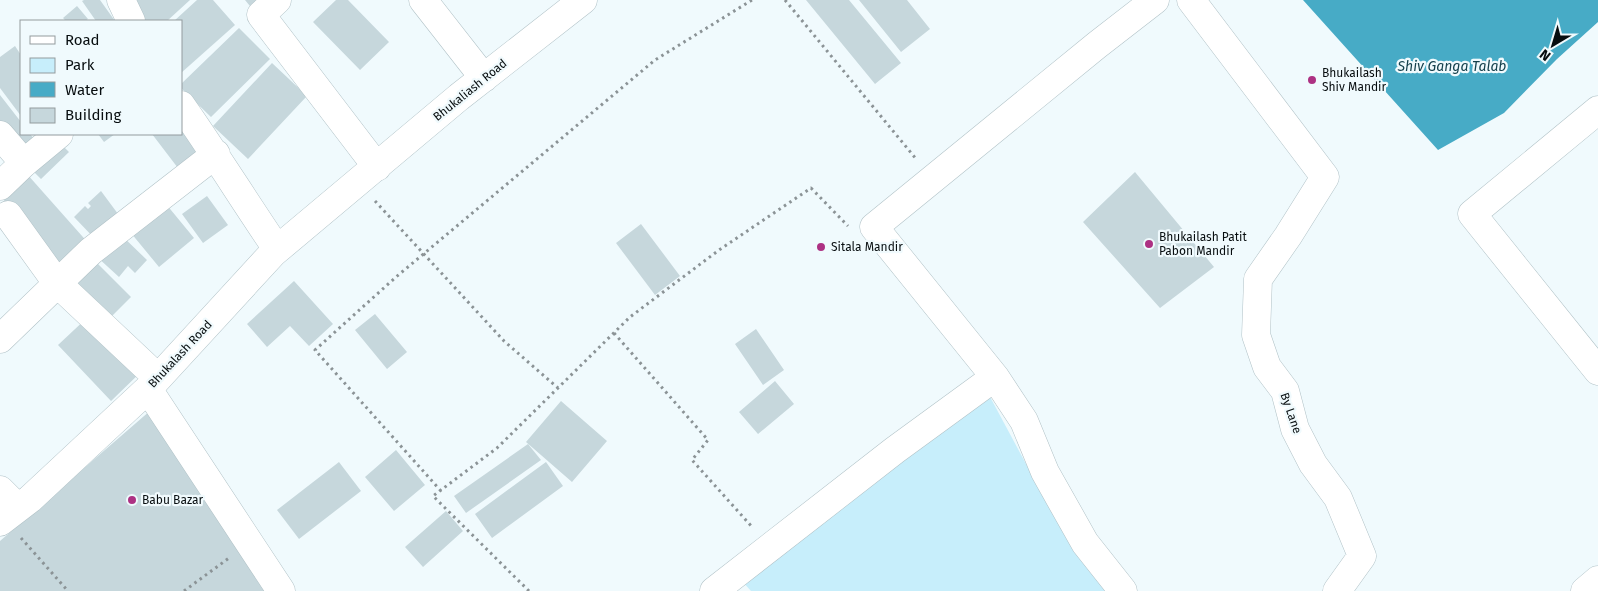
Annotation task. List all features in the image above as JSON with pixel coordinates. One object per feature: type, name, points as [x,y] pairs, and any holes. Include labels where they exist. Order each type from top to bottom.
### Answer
[{"type":"street","points":[[122,0],[131,20]]},
{"type":"street","points":[[277,0],[261,16],[367,175]]},
{"type":"street","points":[[422,0],[484,78]]},
{"type":"street","name":"Bhukaliash Road","points":[[367,175],[484,78],[583,0]]},
{"type":"street","points":[[1123,591],[1085,543],[1046,472],[1024,421],[995,377],[874,227],[1155,0]]},
{"type":"street","name":"By Lane","points":[[1191,0],[1325,177],[1258,279],[1256,335],[1267,367],[1285,391],[1295,429],[1313,464],[1338,498],[1362,556],[1338,591]]},
{"type":"street","points":[[182,106],[216,154],[253,215],[277,249]]},
{"type":"street","points":[[1598,110],[1472,214],[1598,371]]},
{"type":"street","points":[[0,135],[24,163]]},
{"type":"street","points":[[0,186],[24,163],[59,135]]},
{"type":"street","points":[[0,339],[90,250],[216,154]]},
{"type":"street","name":"Bhukalash Road","points":[[5,510],[30,499],[153,384],[277,249],[367,175]]},
{"type":"street","points":[[8,215],[57,283],[153,384],[281,591]]},
{"type":"street","points":[[727,587],[770,547],[895,450],[995,377]]},
{"type":"street","points":[[1585,591],[1598,580]]},
{"type":"path","points":[[441,491],[315,350],[396,277],[655,60],[752,0]]},
{"type":"path","points":[[785,0],[934,180]]},
{"type":"path","points":[[367,175],[424,254],[504,341],[558,388]]},
{"type":"path","points":[[529,591],[433,496],[497,448],[630,316],[719,250],[811,188],[855,234],[874,227]]},
{"type":"path","points":[[614,333],[708,440],[692,460],[770,547]]},
{"type":"path","points":[[5,510],[68,591]]},
{"type":"path","points":[[184,591],[250,543]]},
{"type":"green space","points":[[989,395],[1056,520],[1111,591],[751,591],[741,580]]},
{"type":"water","name":"Shiv Ganga Talab","points":[[1303,0],[1598,0],[1598,22],[1557,59],[1504,113],[1438,150]]},
{"type":"building","points":[[100,0],[114,20],[95,20],[82,1]]},
{"type":"building","points":[[131,0],[190,0],[168,20],[141,20]]},
{"type":"building","points":[[197,0],[213,0],[235,25],[182,72],[182,20],[175,20]]},
{"type":"building","points":[[245,0],[267,0],[254,11]]},
{"type":"building","points":[[336,0],[348,0],[389,42],[360,70],[313,22]]},
{"type":"building","points":[[806,0],[849,0],[901,63],[875,84]]},
{"type":"building","points":[[859,0],[907,0],[930,29],[901,52]]},
{"type":"building","points":[[77,6],[88,19],[65,20],[63,18]]},
{"type":"building","points":[[239,28],[270,59],[211,117],[182,89],[182,83]]},
{"type":"building","points":[[15,46],[20,54],[20,115],[0,88],[0,57]]},
{"type":"building","points":[[272,63],[307,96],[248,159],[213,126]]},
{"type":"building","points":[[0,95],[20,121],[20,135],[31,135],[40,146],[26,156],[0,123]]},
{"type":"building","points":[[182,114],[209,150],[181,172],[153,135],[182,135]]},
{"type":"building","points":[[99,135],[114,135],[104,142]]},
{"type":"building","points":[[55,138],[69,152],[41,179],[27,165]]},
{"type":"building","name":"Bhukailash Patit Pabon Mandir","points":[[1135,172],[1214,267],[1160,308],[1083,222]]},
{"type":"building","points":[[27,174],[90,245],[64,269],[1,197]]},
{"type":"building","points":[[101,191],[124,222],[96,240],[74,217],[85,206],[88,209],[91,206],[88,203]]},
{"type":"building","points":[[207,196],[228,225],[203,243],[182,214]]},
{"type":"building","points":[[166,204],[194,238],[159,267],[131,233]]},
{"type":"building","points":[[641,224],[680,276],[655,295],[616,243]]},
{"type":"building","points":[[118,232],[147,260],[135,273],[128,266],[119,277],[96,256]]},
{"type":"building","points":[[95,261],[131,297],[110,318],[74,283]]},
{"type":"building","points":[[294,281],[333,324],[309,346],[290,326],[267,347],[247,324]]},
{"type":"building","points":[[375,314],[407,352],[387,369],[355,330]]},
{"type":"building","points":[[90,315],[142,371],[111,401],[58,345]]},
{"type":"building","points":[[756,329],[784,370],[763,385],[735,344]]},
{"type":"building","points":[[775,381],[794,404],[758,434],[739,412]]},
{"type":"building","points":[[561,401],[607,441],[572,482],[526,442]]},
{"type":"building","name":"Babu Bazar","points":[[151,410],[277,591],[0,591],[0,541]]},
{"type":"building","points":[[528,444],[541,460],[466,513],[454,496]]},
{"type":"building","points":[[396,450],[425,485],[394,511],[365,477]]},
{"type":"building","points":[[339,462],[361,491],[299,539],[277,510]]},
{"type":"building","points":[[546,462],[563,486],[492,538],[475,514]]},
{"type":"building","points":[[446,511],[463,531],[423,567],[405,547]]},
{"type":"place","name":"Bhukailash Shiv Mandir","points":[[1312,80]]},
{"type":"place","name":"Bhukailash Patit Pabon Mandir","points":[[1149,244]]},
{"type":"place","name":"Sitala Mandir","points":[[821,247]]},
{"type":"place","name":"Babu Bazar","points":[[132,500]]}]
